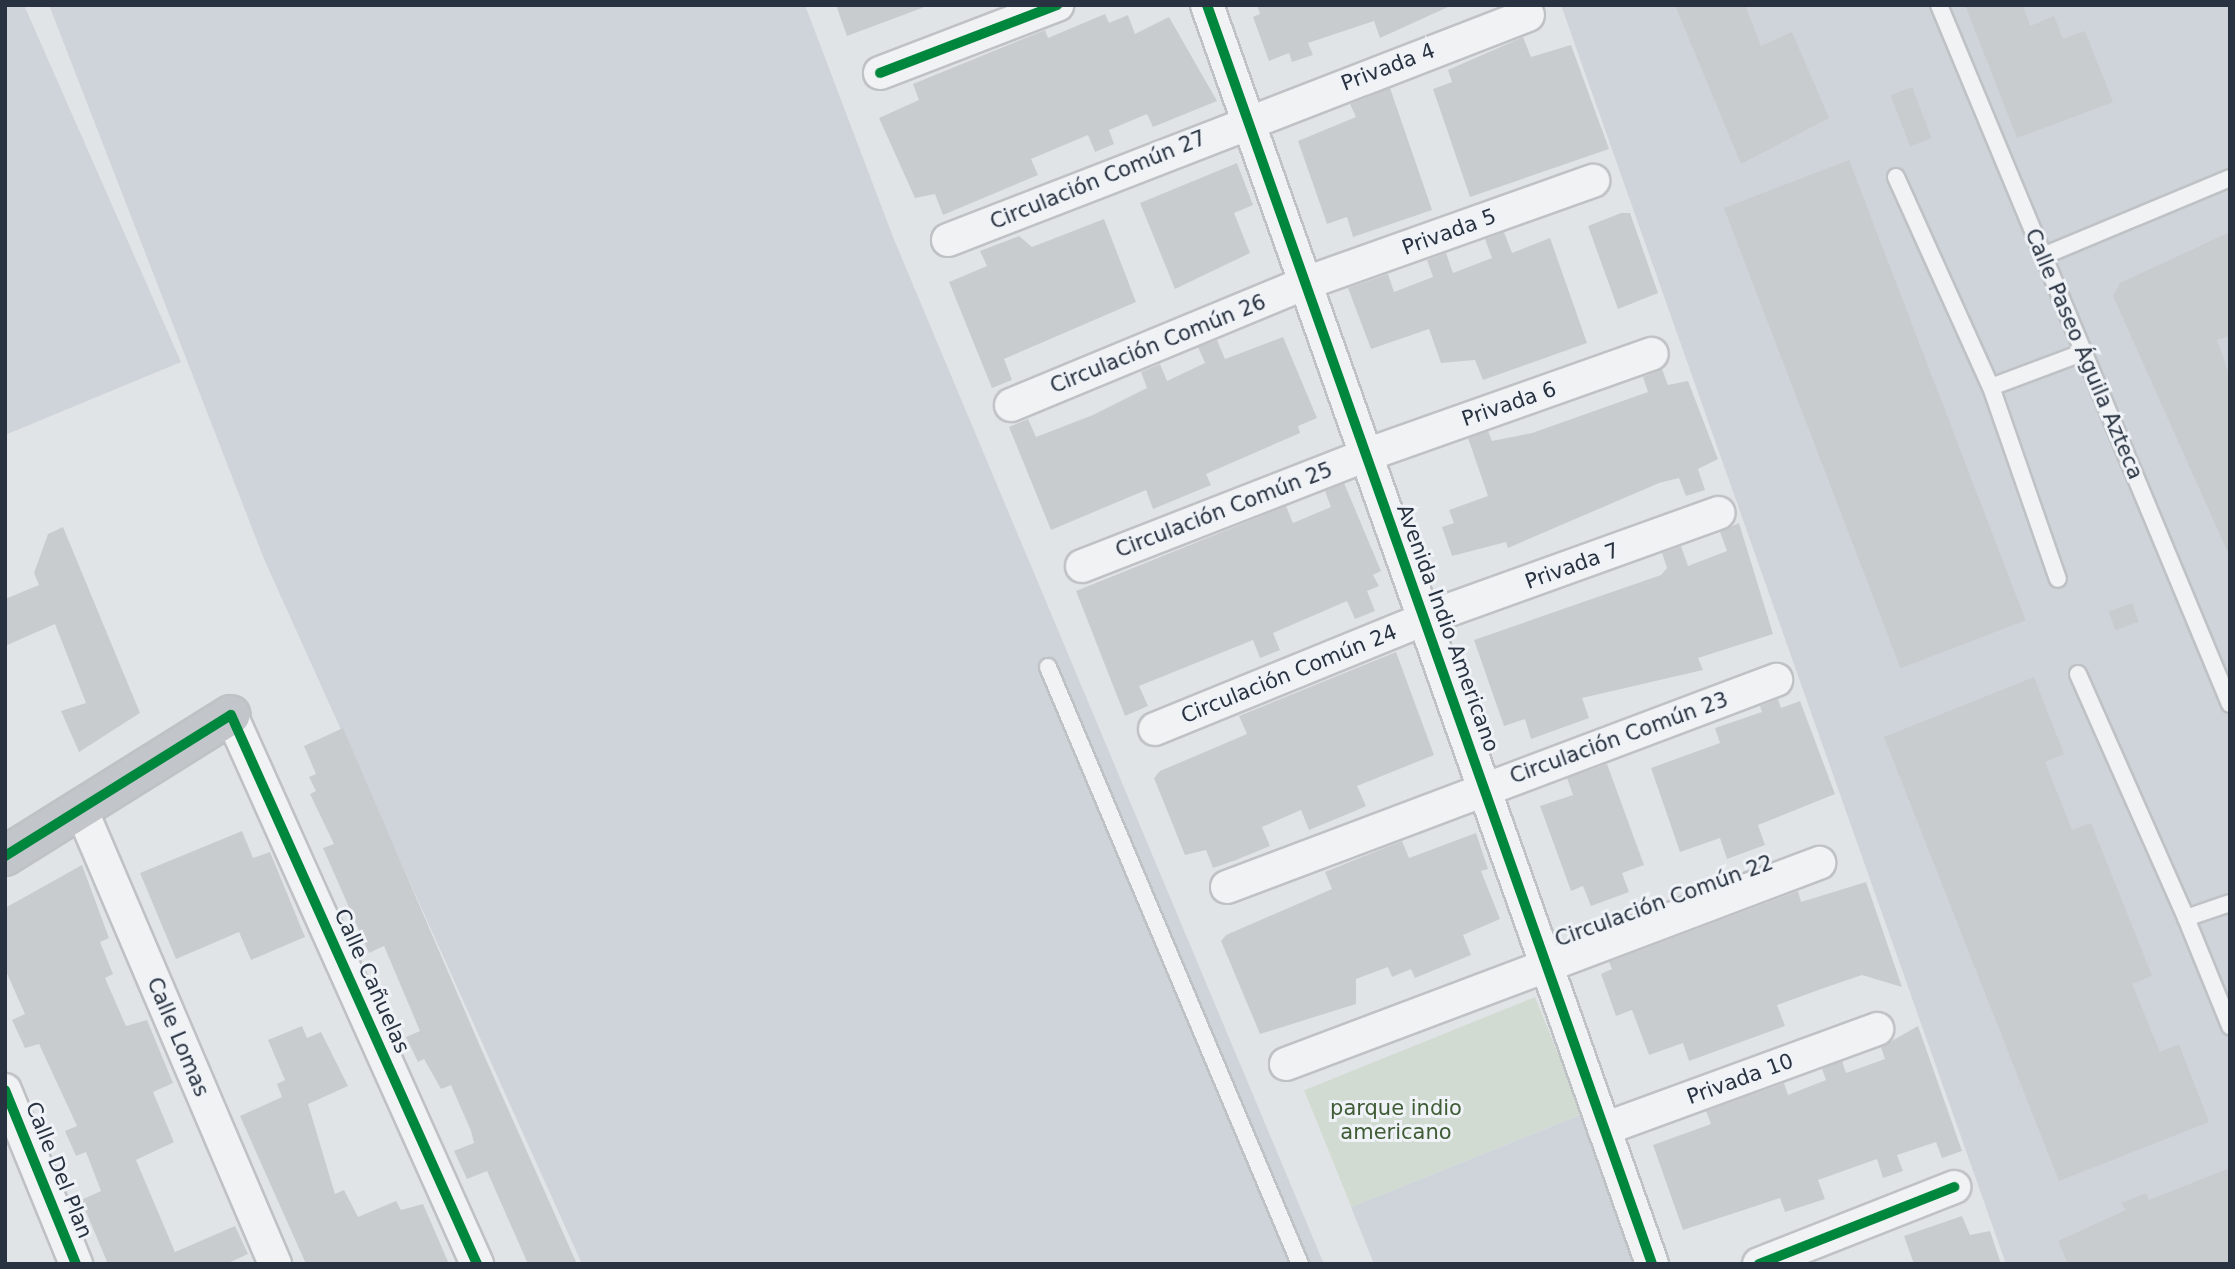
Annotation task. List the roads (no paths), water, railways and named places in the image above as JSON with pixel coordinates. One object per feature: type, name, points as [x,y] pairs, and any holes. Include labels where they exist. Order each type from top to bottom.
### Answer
[{"type":"street","points":[[880,73],[1057,5]]},
{"type":"street","name":"Avenida Indio Americano","points":[[1208,5],[1651,1264]]},
{"type":"street","name":"Privada 4","points":[[1248,120],[1528,15]]},
{"type":"street","name":"Circulación Común 27","points":[[948,240],[1248,120]]},
{"type":"street","name":"Privada 5","points":[[1306,283],[1593,181]]},
{"type":"street","name":"Circulación Común 26","points":[[1011,405],[1306,283]]},
{"type":"street","name":"Privada 6","points":[[1366,455],[1651,354]]},
{"type":"street","name":"Circulación Común 25","points":[[1082,566],[1366,455]]},
{"type":"street","name":"Privada 7","points":[[1424,619],[1719,513]]},
{"type":"street","name":"Circulación Común 24","points":[[1155,729],[1424,619]]},
{"type":"street","name":"Circulación Común 23","points":[[1227,887],[1484,787],[1776,680]]},
{"type":"street","points":[[5,856],[231,715]]},
{"type":"street","name":"Calle Cañuelas","points":[[231,715],[477,1264]]},
{"type":"street","name":"Calle Lomas","points":[[81,809],[275,1264]]},
{"type":"street","name":"Circulación Común 22","points":[[1286,1064],[1819,863]]},
{"type":"street","name":"Privada 10","points":[[1604,1129],[1877,1029]]},
{"type":"street","name":"Calle Del Plan","points":[[5,1090],[76,1264]]},
{"type":"street","points":[[1759,1264],[1954,1187]]},
{"type":"lane","name":"Calle Paseo Águila Azteca","points":[[1939,5],[2230,704]]},
{"type":"lane","points":[[1896,177],[1991,387],[2058,579]]},
{"type":"lane","points":[[2043,256],[2230,178]]},
{"type":"lane","points":[[1991,387],[2084,352]]},
{"type":"lane","points":[[1048,667],[1300,1264]]},
{"type":"lane","points":[[2078,674],[2186,918],[2230,1026]]},
{"type":"lane","points":[[2186,918],[2230,903]]},
{"type":"park label","name":"parque indio americano","points":[[1396,1120]]}]
